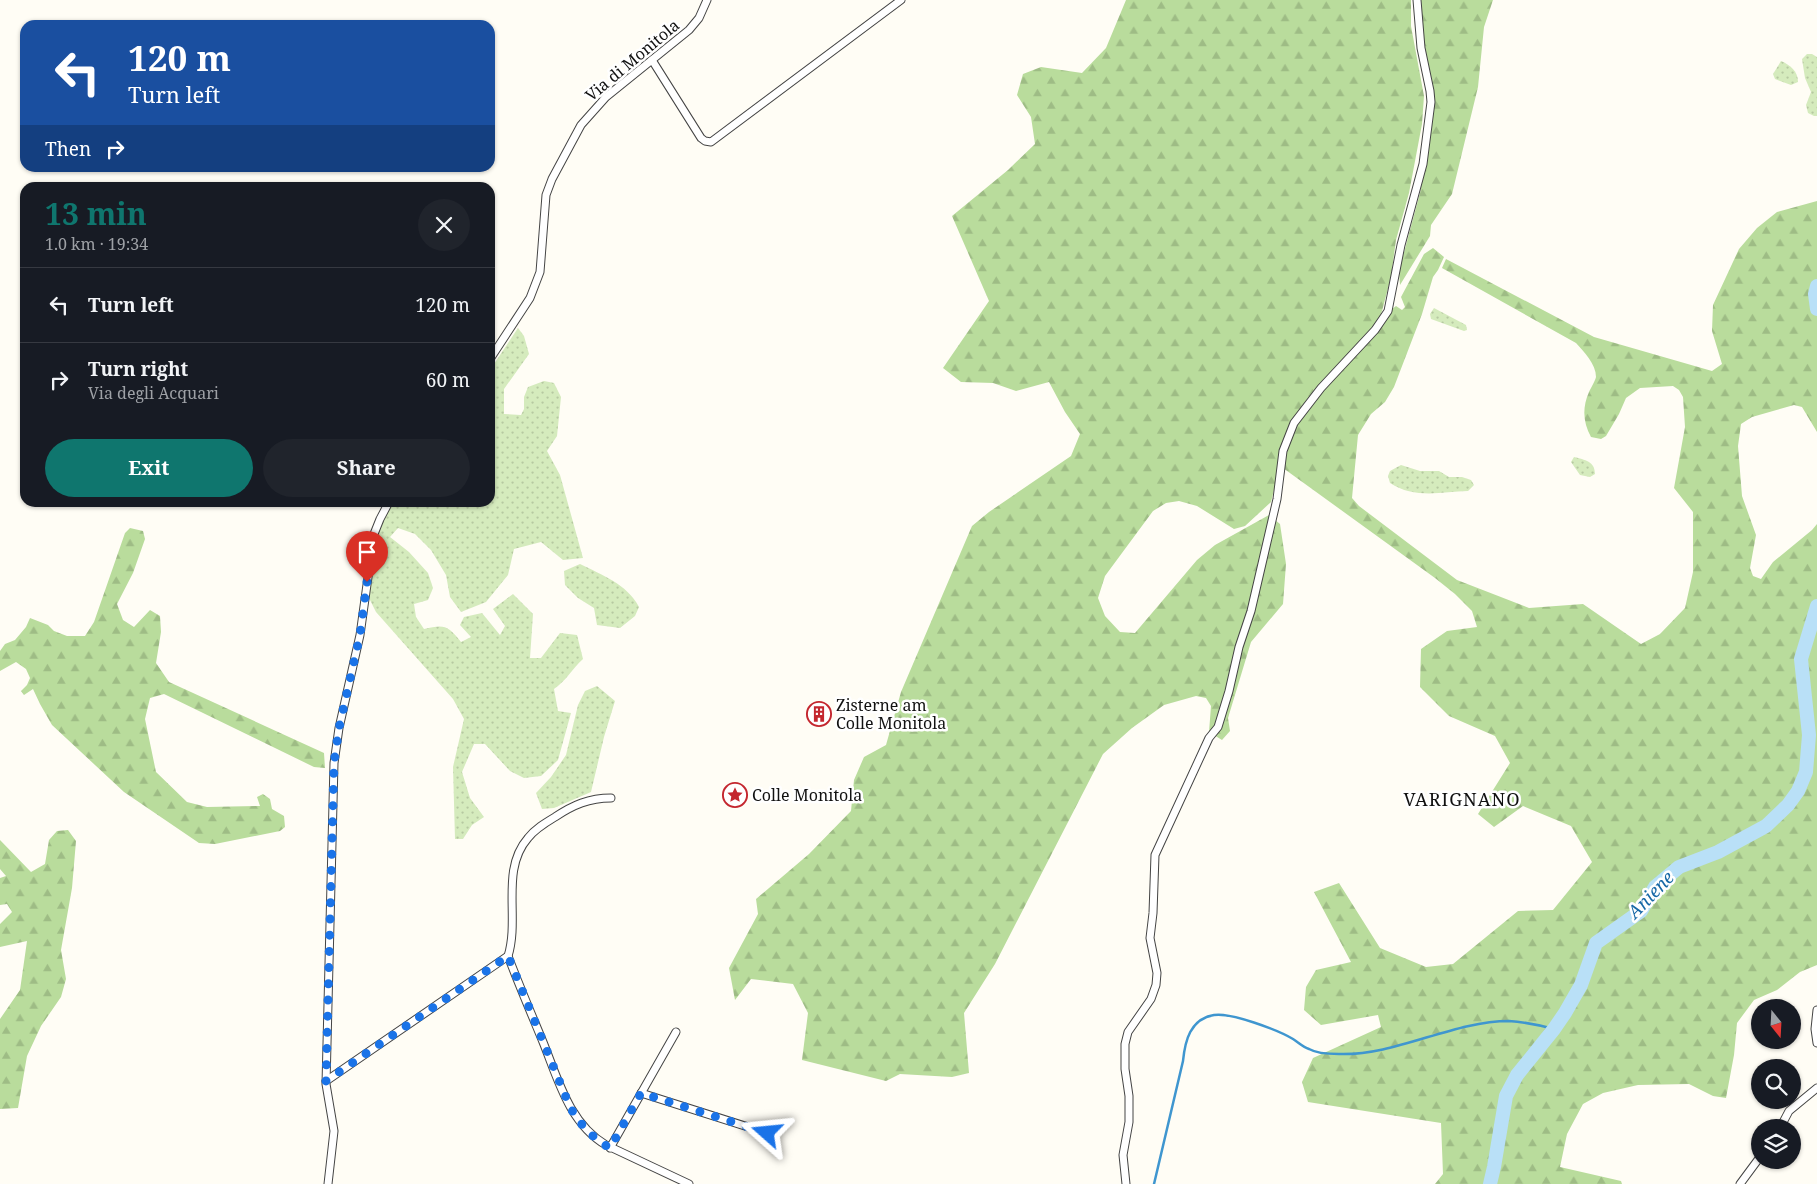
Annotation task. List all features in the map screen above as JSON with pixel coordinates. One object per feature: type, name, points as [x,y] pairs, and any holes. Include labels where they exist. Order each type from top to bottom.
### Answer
[{"type":"street","name":"Via di Monitola","points":[[495,351],[535,289],[541,265],[546,195],[552,179],[579,129],[601,102],[689,30],[701,15],[707,0]]},
{"type":"street","points":[[652,60],[701,138],[711,142],[901,0]]},
{"type":"street","points":[[1126,1184],[1123,1155],[1129,1122],[1129,1096],[1125,1069],[1125,1044],[1128,1032],[1151,999],[1156,985],[1157,973],[1150,938],[1155,855],[1209,738],[1218,727],[1229,691],[1238,647],[1251,611],[1277,500],[1283,451],[1294,423],[1321,388],[1375,330],[1388,311],[1400,245],[1423,164],[1431,102],[1421,48],[1417,0]]},
{"type":"street","points":[[328,1184],[334,1131],[326,1092],[326,1081],[334,756],[360,635],[374,534],[386,507]]},
{"type":"street","points":[[611,798],[590,800],[571,806],[535,830],[523,844],[517,854],[514,868],[512,887],[513,936],[508,956],[570,1107],[588,1131],[610,1148],[689,1184]]},
{"type":"street","points":[[326,1081],[508,956]]},
{"type":"street","points":[[1817,1010],[1817,1043]]},
{"type":"street","points":[[610,1148],[676,1032]]},
{"type":"street","points":[[1785,1119],[1789,1111],[1817,1088]]},
{"type":"street","points":[[641,1093],[767,1133]]},
{"type":"street","points":[[1740,1184],[1751,1169]]},
{"type":"green space","points":[[1126,0],[1411,0],[1411,26],[1424,96],[1422,124],[1409,193],[1396,240],[1391,277],[1382,311],[1378,321],[1308,398],[1290,424],[1271,502],[1245,526],[1234,529],[1197,506],[1179,501],[1166,503],[1153,511],[1105,576],[1098,598],[1105,616],[1120,632],[1135,633],[1197,560],[1215,545],[1269,515],[1280,524],[1286,564],[1283,604],[1251,642],[1228,718],[1230,731],[1222,740],[1209,732],[1211,706],[1206,698],[1196,696],[1164,705],[1132,728],[1103,754],[995,964],[964,1013],[969,1073],[952,1077],[900,1074],[886,1081],[802,1060],[808,1013],[793,984],[751,979],[735,1000],[729,968],[758,914],[756,899],[809,854],[851,811],[854,780],[864,757],[886,745],[901,692],[972,526],[989,512],[1071,456],[1080,434],[1065,412],[1049,382],[1016,391],[993,383],[961,382],[943,368],[989,301],[952,216],[1008,170],[1035,144],[1031,117],[1017,95],[1023,74],[1041,67],[1082,73],[1106,48]]},
{"type":"green space","points":[[1421,0],[1493,0],[1484,27],[1478,87],[1452,194],[1431,225],[1430,236],[1400,285],[1399,271],[1420,193],[1434,103],[1424,47]]},
{"type":"green space","points":[[1807,54],[1817,57],[1817,116],[1808,113],[1806,105],[1811,92],[1805,78],[1802,59]]},
{"type":"green space","points":[[1781,61],[1793,69],[1797,75],[1798,82],[1791,85],[1775,79],[1773,74]]},
{"type":"green space","points":[[1817,201],[1817,432],[1802,407],[1794,405],[1752,417],[1741,424],[1738,446],[1742,496],[1756,535],[1750,568],[1753,576],[1761,579],[1773,562],[1817,524],[1817,965],[1800,972],[1777,990],[1756,999],[1751,999],[1751,1004],[1737,1023],[1734,1055],[1726,1098],[1713,1096],[1689,1084],[1638,1085],[1603,1093],[1583,1104],[1567,1134],[1560,1167],[1621,1181],[1622,1184],[1435,1184],[1443,1174],[1441,1123],[1308,1102],[1302,1082],[1313,1058],[1381,1027],[1378,1015],[1321,1025],[1304,1010],[1306,987],[1316,970],[1351,962],[1314,892],[1339,883],[1380,948],[1426,967],[1453,964],[1518,911],[1553,910],[1592,862],[1571,826],[1523,806],[1494,827],[1478,814],[1510,763],[1495,736],[1449,716],[1420,687],[1421,649],[1447,631],[1477,627],[1472,611],[1435,578],[1283,468],[1292,436],[1314,399],[1366,344],[1392,309],[1396,306],[1402,310],[1405,307],[1401,297],[1424,254],[1433,248],[1444,257],[1433,277],[1422,314],[1394,387],[1385,402],[1371,414],[1358,435],[1352,498],[1359,506],[1457,580],[1529,608],[1583,604],[1641,644],[1660,634],[1685,608],[1693,572],[1693,512],[1674,488],[1685,427],[1683,397],[1679,390],[1673,386],[1640,388],[1626,398],[1606,436],[1601,439],[1591,437],[1586,426],[1584,409],[1596,377],[1592,363],[1576,343],[1442,268],[1446,259],[1594,337],[1712,371],[1722,364],[1712,331],[1713,305],[1739,249],[1757,228],[1777,212]]},
{"type":"green space","points":[[1434,308],[1466,325],[1467,330],[1464,331],[1431,319],[1430,314]]},
{"type":"green space","points":[[518,328],[524,336],[529,354],[504,389],[504,414],[521,415],[528,387],[544,381],[554,383],[561,397],[557,436],[547,451],[560,475],[583,558],[563,560],[541,542],[514,549],[508,575],[486,602],[461,612],[450,597],[446,575],[431,550],[415,534],[398,528],[390,537],[409,552],[428,573],[433,588],[428,600],[414,604],[416,617],[424,629],[446,628],[461,642],[471,637],[460,625],[464,617],[482,613],[500,635],[505,626],[493,609],[513,594],[533,614],[530,658],[541,658],[560,633],[577,635],[583,659],[554,689],[558,711],[571,713],[558,760],[541,776],[524,778],[510,771],[485,744],[474,744],[462,772],[470,798],[484,817],[472,825],[463,839],[455,839],[453,767],[464,719],[453,699],[376,612],[368,596],[376,540],[382,520],[391,507],[495,507],[495,362]]},
{"type":"green space","points":[[1574,457],[1591,464],[1595,474],[1590,477],[1580,475],[1571,462]]},
{"type":"green space","points":[[1401,465],[1420,471],[1439,471],[1449,477],[1462,477],[1471,480],[1474,485],[1468,491],[1418,493],[1409,491],[1390,483],[1388,476],[1390,471]]},
{"type":"green space","points":[[130,528],[143,531],[145,539],[133,573],[117,604],[123,620],[134,627],[150,610],[160,616],[161,632],[156,663],[169,682],[324,753],[325,768],[314,767],[164,694],[150,698],[145,719],[156,772],[187,802],[207,807],[260,806],[257,797],[263,794],[270,799],[272,809],[284,816],[285,827],[280,831],[215,844],[199,843],[124,792],[52,725],[33,689],[24,695],[21,691],[27,685],[30,678],[26,669],[16,662],[0,671],[0,651],[5,644],[15,640],[26,627],[30,618],[48,625],[54,631],[67,636],[85,636],[94,622],[125,533]]},
{"type":"green space","points":[[580,564],[605,576],[628,592],[639,607],[635,616],[620,628],[597,625],[594,608],[578,598],[565,585],[564,571]]},
{"type":"green space","points":[[597,686],[615,701],[591,792],[554,808],[542,809],[536,793],[551,777],[566,755],[578,705],[585,691]]},
{"type":"green space","points":[[68,830],[76,841],[72,888],[61,950],[66,979],[61,997],[41,1026],[27,1056],[18,1108],[0,1109],[0,1019],[20,990],[27,941],[0,947],[0,924],[12,912],[7,904],[0,905],[0,878],[6,876],[0,869],[0,840],[31,872],[45,864],[49,840],[57,831]]},
{"type":"waterway","name":"Aniene","points":[[1817,286],[1815,294],[1817,309]]},
{"type":"waterway","name":"Aniene","points":[[1490,1184],[1506,1096],[1517,1075],[1565,1013],[1581,985],[1596,943],[1641,911],[1655,887],[1679,867],[1718,852],[1766,826],[1788,805],[1798,791],[1806,772],[1809,735],[1801,659],[1817,606]]},
{"type":"waterway","points":[[1154,1184],[1187,1039],[1194,1026],[1206,1017],[1214,1015],[1231,1016],[1254,1022],[1277,1031],[1312,1050],[1335,1054],[1382,1050],[1466,1026],[1488,1022],[1515,1021],[1554,1029]]},
{"type":"place","name":"Zisterne am Colle Monitola","points":[[819,714]]},
{"type":"place","name":"Colle Monitola","points":[[735,795]]},
{"type":"district","name":"VARIGNANO","points":[[1462,800]]},
{"type":"route","points":[[367,582],[360,635],[339,728],[334,763],[326,1081],[508,956],[570,1107],[576,1118],[594,1138],[610,1148],[641,1093],[767,1133]]}]
